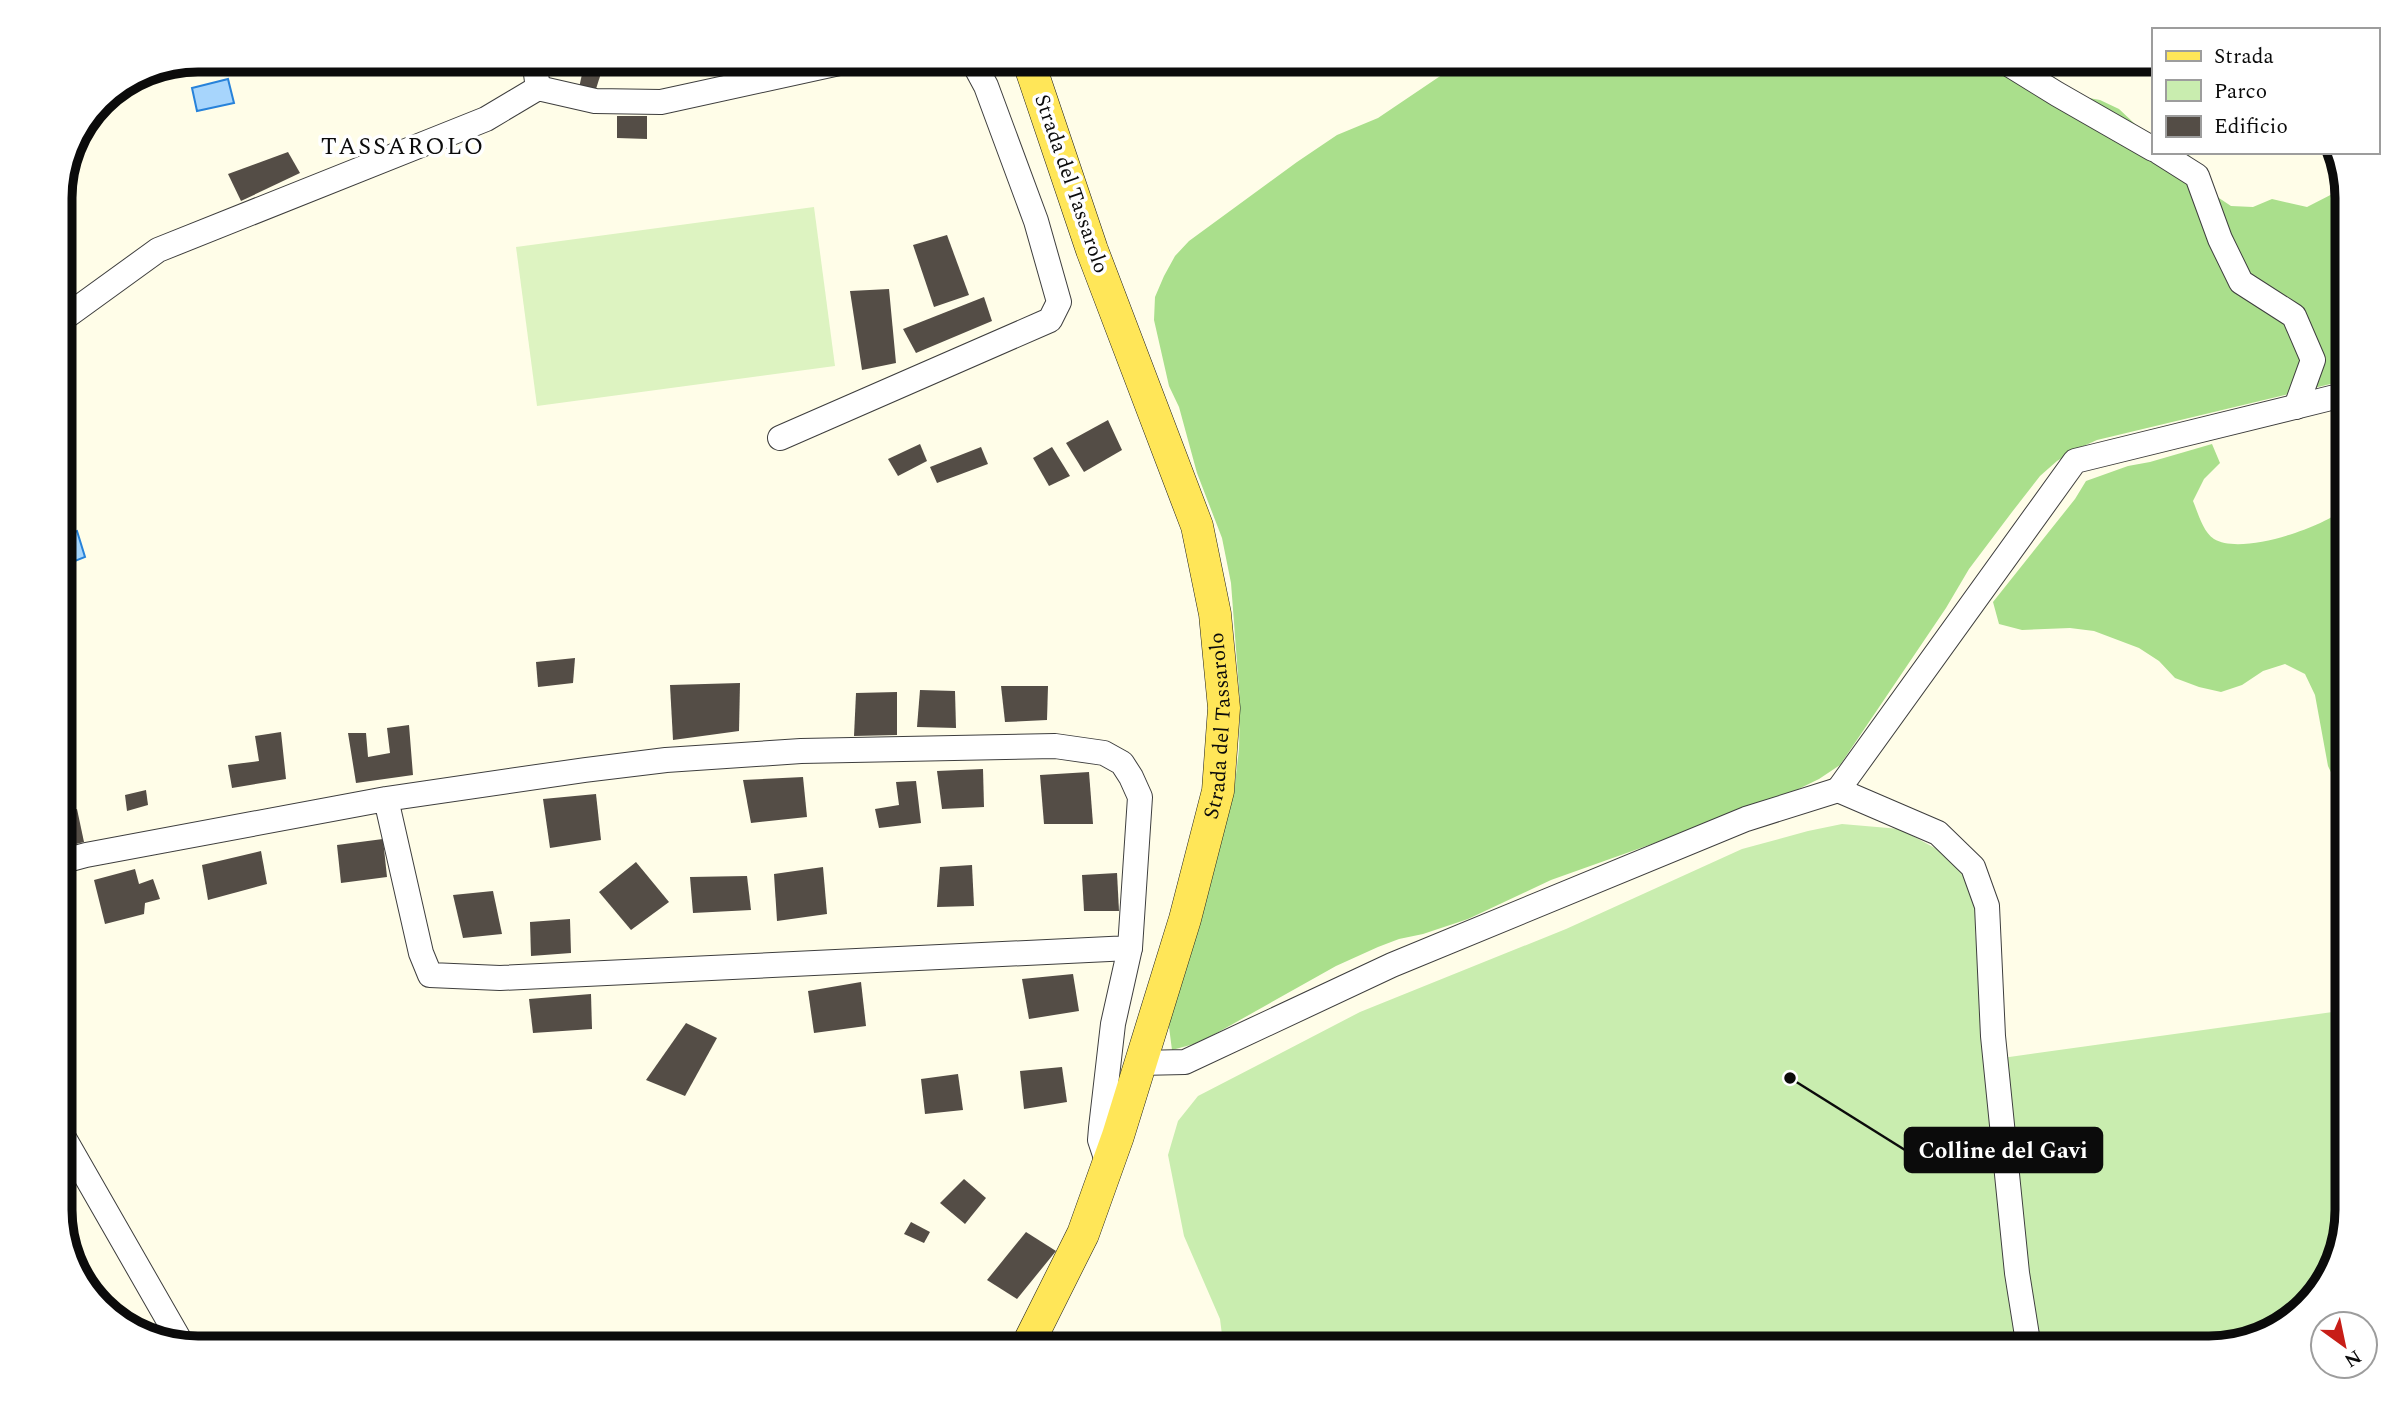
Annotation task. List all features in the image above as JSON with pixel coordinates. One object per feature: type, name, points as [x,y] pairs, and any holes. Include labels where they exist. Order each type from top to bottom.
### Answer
[{"type":"main road","name":"Strada del Tassarolo","points":[[1032,72],[1092,250],[1198,526],[1215,614],[1224,708],[1218,791],[1185,919],[1108,1164],[1083,1234],[1032,1336]]},
{"type":"street","points":[[536,72],[538,88]]},
{"type":"street","points":[[72,312],[158,250],[486,119],[538,88],[595,101],[661,102],[798,72]]},
{"type":"street","points":[[780,438],[1050,320],[1059,302],[1036,221],[978,72]]},
{"type":"street","points":[[2021,72],[2152,148]]},
{"type":"street","points":[[2162,154],[2197,176],[2220,239],[2241,282],[2294,316],[2313,360],[2296,407]]},
{"type":"street","points":[[1139,1063],[1185,1062],[1392,965],[1746,819],[1838,790],[2075,461],[2335,397]]},
{"type":"street","points":[[72,859],[386,799],[666,760],[801,751],[1055,746],[1104,753],[1122,763],[1132,777],[1140,797],[1130,947],[1113,1024],[1101,1128],[1100,1140],[1108,1164]]},
{"type":"street","points":[[1838,790],[1938,833],[1973,867],[1987,906],[1995,1049],[2017,1273],[2027,1336]]},
{"type":"street","points":[[386,799],[421,953],[430,975],[500,978],[1130,947]]},
{"type":"street","points":[[72,1152],[176,1334]]},
{"type":"green space","points":[[1446,72],[2032,72],[2056,92],[2100,100],[2119,109],[2135,124],[2152,154],[2190,156],[2213,194],[2231,206],[2253,207],[2272,199],[2307,207],[2335,193],[2335,383],[2097,440],[2057,461],[2040,476],[1969,569],[1946,608],[1840,765],[1819,779],[1778,799],[1551,880],[1468,919],[1378,947],[1336,966],[1215,1034],[1172,1050],[1169,1027],[1172,1005],[1219,834],[1234,792],[1239,749],[1240,702],[1231,583],[1222,538],[1197,473],[1179,407],[1169,386],[1154,320],[1155,297],[1175,256],[1189,241],[1337,135],[1378,118]]},
{"type":"green space","points":[[814,207],[835,366],[537,406],[516,247]]},
{"type":"green space","points":[[2212,444],[2220,463],[2204,479],[2193,501],[2210,536],[2227,543],[2262,542],[2282,537],[2335,516],[2335,781],[2328,766],[2315,695],[2305,674],[2285,664],[2263,671],[2242,685],[2221,692],[2175,678],[2159,661],[2139,648],[2094,631],[2070,628],[2022,630],[1999,624],[1993,602],[2075,499],[2086,481],[2128,466]]},
{"type":"green space","points":[[1842,824],[1900,829],[1942,852],[1965,874],[1975,895],[1975,930],[1988,1060],[2335,1012],[2334,1226],[2326,1258],[2309,1287],[2298,1299],[2286,1310],[2257,1327],[2242,1332],[2209,1336],[1222,1336],[1220,1319],[1184,1236],[1168,1155],[1178,1121],[1198,1096],[1360,1012],[1566,929],[1742,849]]},
{"type":"water","points":[[228,79],[234,103],[197,111],[192,88]]},
{"type":"water","points":[[77,531],[85,557],[72,562],[72,533]]},
{"type":"building","points":[[582,72],[601,72],[596,89],[579,88]]},
{"type":"building","points":[[617,116],[647,116],[647,139],[617,138]]},
{"type":"building","points":[[288,152],[300,173],[241,201],[228,174]]},
{"type":"building","points":[[947,235],[969,295],[934,307],[913,245]]},
{"type":"building","points":[[889,289],[896,363],[862,370],[850,291]]},
{"type":"building","points":[[984,297],[992,321],[916,353],[903,329]]},
{"type":"building","points":[[1108,420],[1122,450],[1084,472],[1066,443]]},
{"type":"building","points":[[920,444],[927,461],[898,476],[888,459]]},
{"type":"building","points":[[981,447],[988,464],[937,483],[930,467]]},
{"type":"building","points":[[1052,447],[1070,476],[1049,486],[1033,458]]},
{"type":"building","points":[[575,658],[573,683],[538,687],[536,662]]},
{"type":"building","points":[[740,683],[739,731],[673,740],[670,685]]},
{"type":"building","points":[[1001,686],[1048,686],[1047,720],[1005,722]]},
{"type":"building","points":[[920,690],[955,691],[956,728],[917,727]]},
{"type":"building","points":[[897,692],[897,735],[854,736],[856,693]]},
{"type":"building","points":[[409,725],[413,775],[356,783],[348,733],[366,733],[368,757],[390,753],[387,728]]},
{"type":"building","points":[[281,732],[286,779],[232,788],[228,765],[259,761],[255,736]]},
{"type":"building","points":[[983,769],[984,807],[942,809],[937,771]]},
{"type":"building","points":[[1089,772],[1093,824],[1044,824],[1040,775]]},
{"type":"building","points":[[803,777],[807,817],[751,823],[743,780]]},
{"type":"building","points":[[916,781],[921,823],[879,828],[875,809],[899,805],[896,782]]},
{"type":"building","points":[[146,790],[148,805],[127,811],[125,795]]},
{"type":"building","points":[[596,794],[601,840],[550,848],[543,799]]},
{"type":"building","points":[[77,809],[84,842],[72,845],[72,810]]},
{"type":"building","points":[[383,839],[387,877],[341,883],[337,845]]},
{"type":"building","points":[[261,851],[267,884],[208,900],[202,865]]},
{"type":"building","points":[[636,862],[669,902],[631,930],[599,892]]},
{"type":"building","points":[[972,865],[974,906],[937,907],[940,867]]},
{"type":"building","points":[[823,867],[827,914],[777,921],[774,874]]},
{"type":"building","points":[[135,869],[139,884],[153,879],[160,899],[145,903],[144,914],[105,924],[94,880]]},
{"type":"building","points":[[1117,873],[1119,911],[1084,911],[1082,875]]},
{"type":"building","points":[[747,876],[751,910],[693,913],[690,877]]},
{"type":"building","points":[[493,891],[502,934],[463,938],[453,895]]},
{"type":"building","points":[[72,906],[76,923],[72,924]]},
{"type":"building","points":[[570,919],[571,953],[531,956],[530,922]]},
{"type":"building","points":[[1073,974],[1079,1011],[1029,1019],[1022,979]]},
{"type":"building","points":[[861,982],[866,1026],[814,1033],[808,991]]},
{"type":"building","points":[[591,994],[592,1029],[533,1033],[529,999]]},
{"type":"building","points":[[686,1023],[717,1038],[685,1096],[646,1080]]},
{"type":"building","points":[[1062,1067],[1067,1102],[1024,1109],[1020,1071]]},
{"type":"building","points":[[958,1074],[963,1110],[925,1114],[921,1079]]},
{"type":"building","points":[[964,1179],[986,1198],[965,1224],[940,1203]]},
{"type":"building","points":[[911,1222],[930,1232],[924,1243],[904,1234]]},
{"type":"building","points":[[1026,1232],[1056,1251],[1017,1299],[987,1280]]},
{"type":"place","name":"Colline del Gavi","points":[[1790,1078]]},
{"type":"district","name":"TASSAROLO","points":[[403,147]]}]
